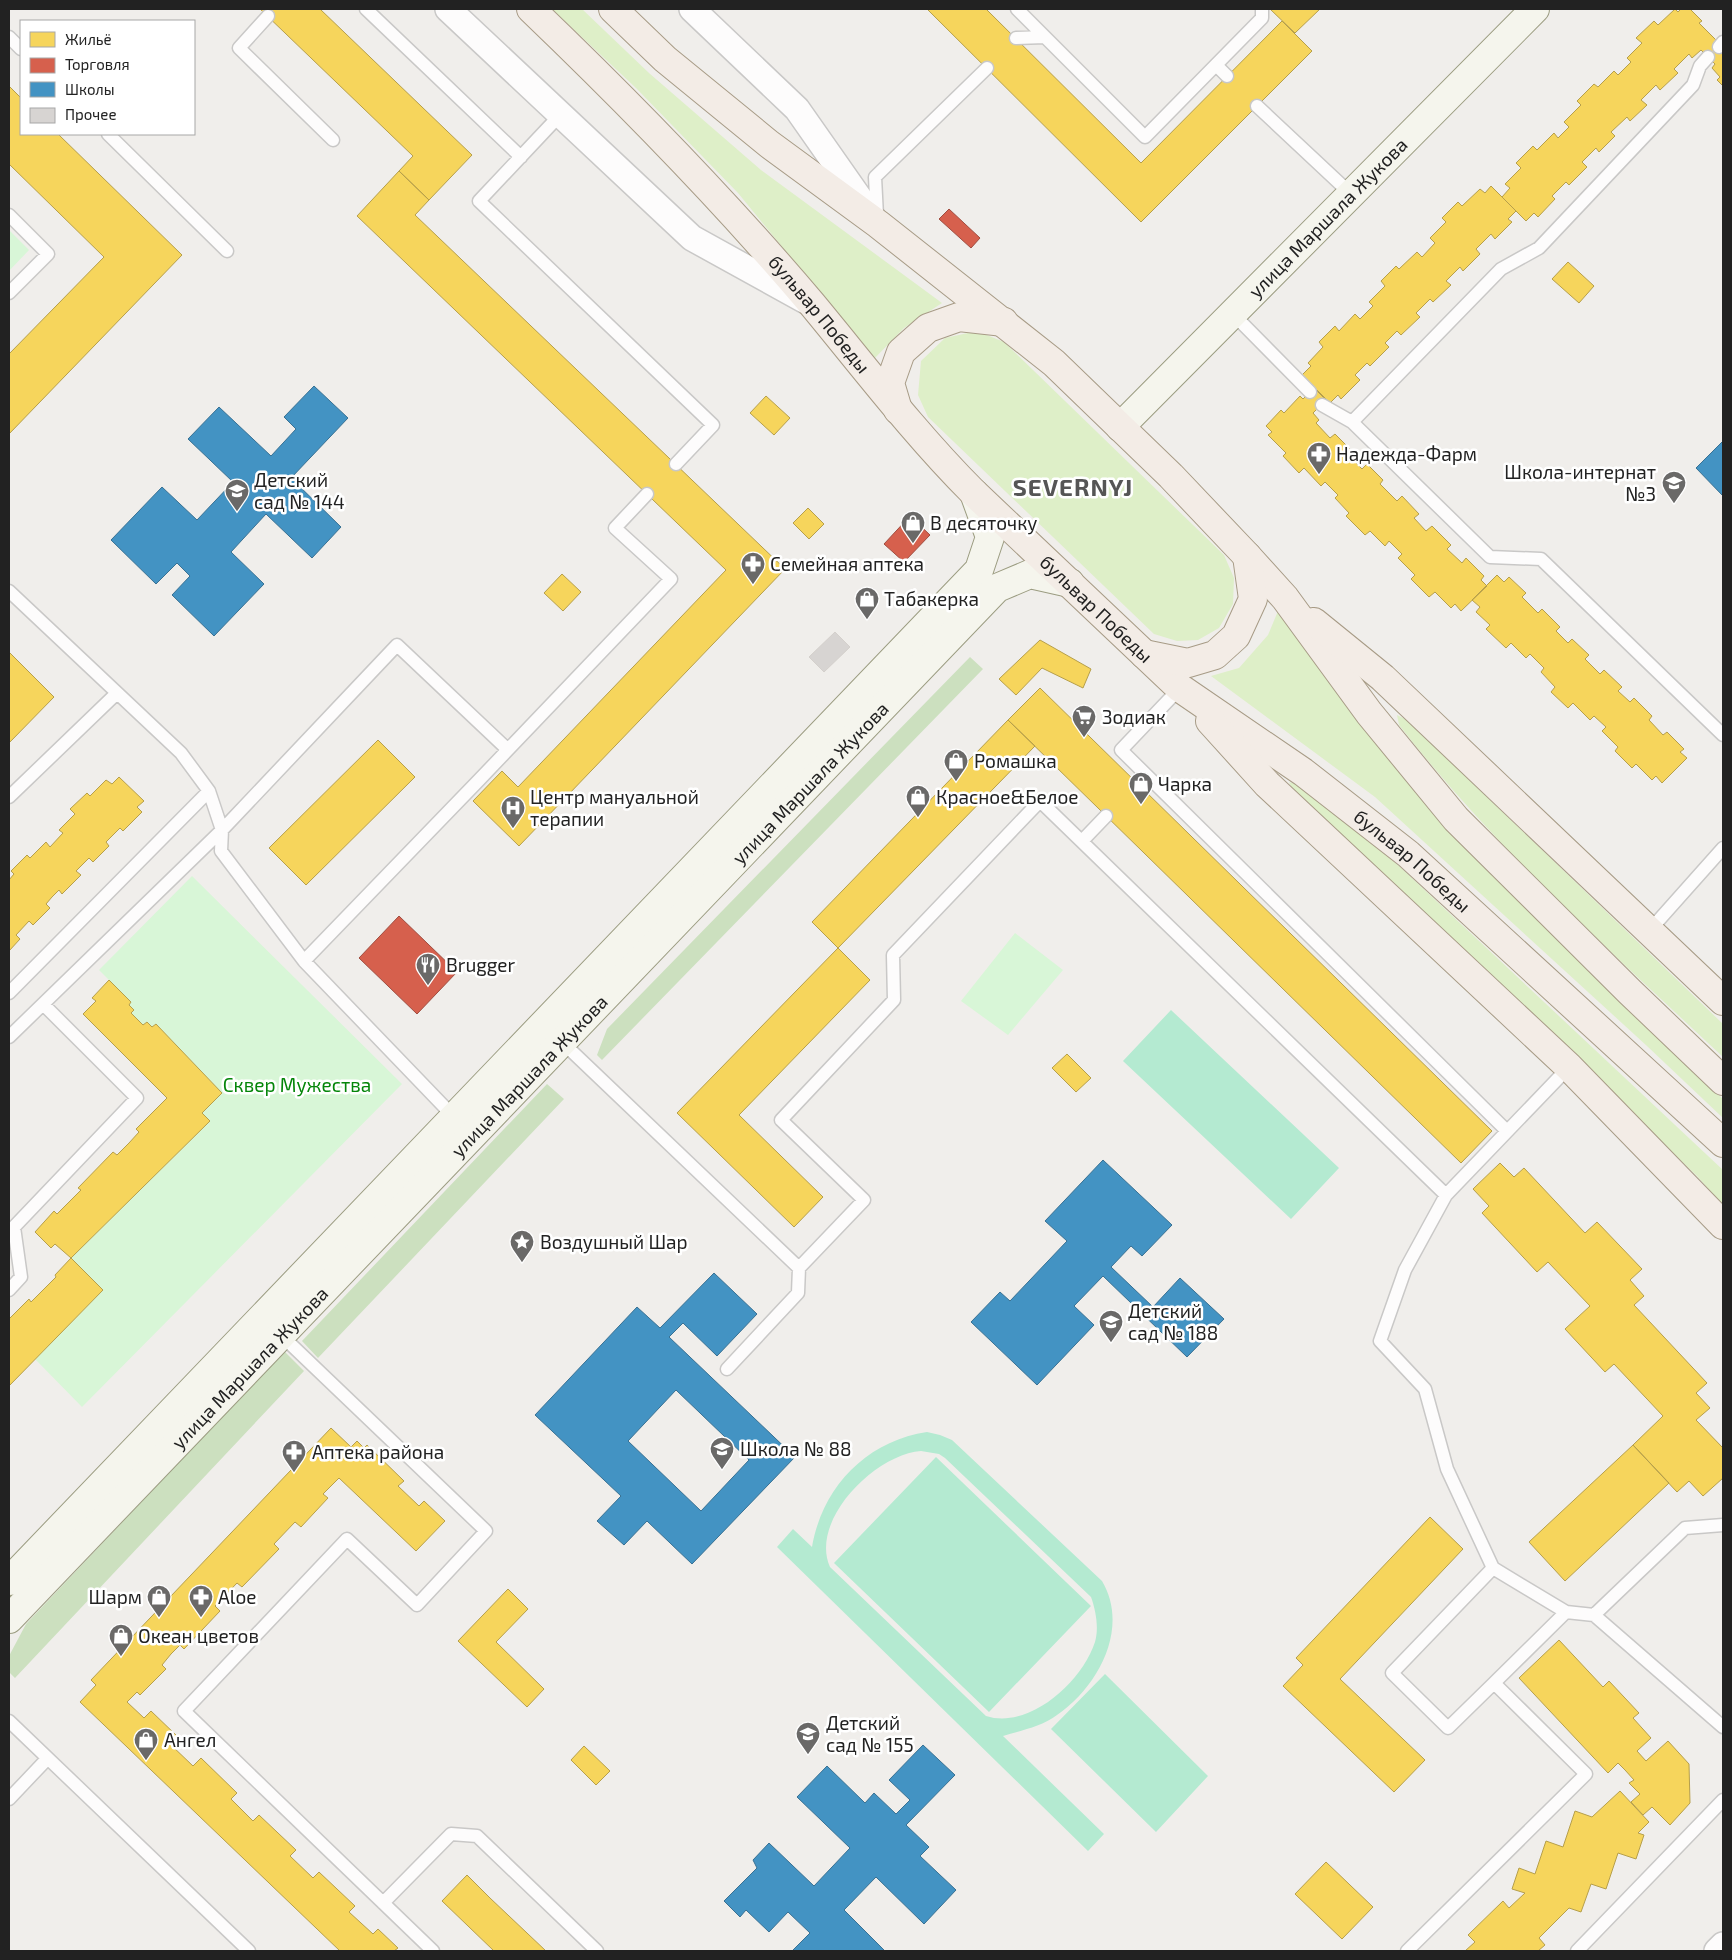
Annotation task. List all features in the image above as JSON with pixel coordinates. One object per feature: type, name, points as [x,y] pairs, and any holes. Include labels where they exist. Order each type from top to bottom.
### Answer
[{"type":"main road","name":"бульвар Победы","points":[[531,9],[622,97],[718,198],[812,304],[898,412],[974,493],[1180,688],[1303,772],[1408,854],[1723,1144]]},
{"type":"main road","points":[[613,9],[665,58],[769,144],[878,224],[1054,363],[1120,426],[1248,556],[1285,598],[1368,713],[1456,820],[1723,1081]]},
{"type":"main road","points":[[898,412],[890,383],[901,352],[928,328],[959,317],[1004,322]]},
{"type":"main road","points":[[1144,654],[1188,663],[1215,655],[1236,636],[1253,599],[1248,556]]},
{"type":"main road","points":[[1285,598],[1383,678],[1723,1001]]},
{"type":"main road","points":[[1180,688],[1267,784],[1569,1067],[1723,1225]]},
{"type":"street","points":[[448,9],[692,238],[812,304]]},
{"type":"street","points":[[692,9],[797,110],[878,224]]},
{"type":"street","name":"улица Маршала Жукова","points":[[1120,426],[1535,9]]},
{"type":"street","name":"улица Маршала Жукова","points":[[9,1619],[281,1335],[464,1126],[978,570],[990,537],[974,493]]},
{"type":"street","name":"улица Маршала Жукова","points":[[9,1581],[464,1126],[562,1042],[997,588],[1030,574],[1070,583]]},
{"type":"street","points":[[1717,1951],[1723,1945]]},
{"type":"lane","points":[[366,9],[521,157]]},
{"type":"lane","points":[[1025,11],[1045,37],[1145,137],[1262,18],[1262,9]]},
{"type":"lane","points":[[268,16],[239,48],[333,140]]},
{"type":"lane","points":[[9,37],[20,48]]},
{"type":"lane","points":[[1016,38],[1045,37]]},
{"type":"lane","points":[[1352,422],[1501,269],[1540,248],[1693,85],[1700,66],[1708,57]]},
{"type":"lane","points":[[1216,65],[1227,76]]},
{"type":"lane","points":[[878,224],[875,177],[987,68]]},
{"type":"lane","points":[[1257,106],[1351,194]]},
{"type":"lane","points":[[560,115],[479,201],[713,425],[676,464]]},
{"type":"lane","points":[[109,135],[227,251]]},
{"type":"lane","points":[[9,214],[48,254],[9,293]]},
{"type":"lane","points":[[1232,313],[1310,392]]},
{"type":"lane","points":[[1322,404],[1352,422],[1490,557],[1541,559],[1723,735]]},
{"type":"lane","points":[[304,960],[671,579],[615,528],[647,494]]},
{"type":"lane","points":[[9,591],[181,753],[210,791],[222,830],[221,851],[304,960],[464,1126]]},
{"type":"lane","points":[[9,1037],[222,830],[397,646],[507,750]]},
{"type":"lane","points":[[1180,688],[1121,750],[1141,778],[1507,1130]]},
{"type":"lane","points":[[10,792],[117,693]]},
{"type":"lane","points":[[9,993],[210,791]]},
{"type":"lane","points":[[727,1369],[798,1293],[799,1268],[864,1200],[781,1120],[894,1000],[892,955],[1040,801],[1446,1195]]},
{"type":"lane","points":[[1082,841],[1106,816]]},
{"type":"lane","points":[[1650,930],[1723,848]]},
{"type":"lane","points":[[9,1290],[21,1277],[14,1227],[137,1098],[42,1004]]},
{"type":"lane","points":[[562,1042],[799,1268]]},
{"type":"lane","points":[[1569,1067],[1446,1195],[1405,1270],[1380,1341],[1425,1389],[1447,1468],[1493,1568],[1566,1612],[1594,1615],[1723,1728]]},
{"type":"lane","points":[[281,1335],[486,1531],[417,1605],[347,1539],[184,1711],[434,1951]]},
{"type":"lane","points":[[1594,1615],[1685,1528],[1723,1525]]},
{"type":"lane","points":[[1493,1568],[1392,1673],[1448,1728],[1566,1612]]},
{"type":"lane","points":[[1407,1951],[1586,1774],[1494,1683]]},
{"type":"lane","points":[[9,1722],[249,1951]]},
{"type":"lane","points":[[9,1799],[48,1758]]},
{"type":"lane","points":[[1577,1951],[1723,1800]]},
{"type":"lane","points":[[383,1903],[451,1834],[477,1836],[598,1951]]},
{"type":"green space","points":[[552,9],[582,9],[649,73],[761,170],[942,303],[904,328],[874,359],[738,193],[636,88]]},
{"type":"green space","points":[[9,230],[29,250],[9,271]]},
{"type":"green space","points":[[977,331],[1004,342],[1224,555],[1234,578],[1233,604],[1219,628],[1198,640],[1177,641],[1154,634],[928,417],[918,395],[921,361],[945,338]]},
{"type":"green space","points":[[1278,611],[1656,1036],[1723,1099],[1723,1118],[1375,797],[1211,676],[1239,668],[1268,635]]},
{"type":"green space","points":[[970,657],[983,669],[602,1060],[597,1055],[607,1029]]},
{"type":"green space","points":[[1397,715],[1407,720],[1723,1024],[1723,1057],[1596,938],[1514,856],[1436,770],[1399,725]]},
{"type":"green space","points":[[1289,782],[1299,785],[1398,865],[1723,1170],[1723,1206],[1697,1176],[1293,791]]},
{"type":"green space","name":"Сквер Мужества","points":[[192,876],[402,1084],[82,1407],[35,1359],[103,1290],[71,1258],[210,1121],[202,1113],[222,1093],[156,1024],[152,1027],[147,1022],[143,1025],[131,1013],[134,1010],[129,1005],[131,1002],[99,970]]},
{"type":"green space","points":[[1015,933],[1063,970],[1008,1035],[961,1001]]},
{"type":"green space","points":[[1171,1010],[1339,1168],[1291,1219],[1123,1061]]},
{"type":"green space","points":[[547,1084],[564,1099],[318,1358],[302,1341]]},
{"type":"green space","points":[[284,1351],[304,1371],[15,1678],[9,1672],[9,1656],[26,1624]]},
{"type":"green space","points":[[927,1432],[952,1440],[1102,1581],[1110,1599],[1113,1618],[1111,1637],[1097,1673],[1085,1689],[1072,1703],[1051,1719],[1003,1736],[1104,1834],[1088,1851],[777,1547],[793,1529],[812,1547],[817,1525],[826,1505],[850,1471],[866,1457],[885,1445],[905,1437]],"holes":[[[921,1451],[939,1454],[1091,1597],[1093,1602],[1097,1631],[1095,1642],[1079,1672],[1052,1699],[1036,1709],[1019,1716],[1002,1718],[986,1716],[830,1567],[826,1549],[829,1529],[838,1510],[851,1492],[885,1464],[903,1455]]]},
{"type":"green space","points":[[936,1457],[1091,1606],[989,1712],[834,1563]]},
{"type":"green space","points":[[1105,1674],[1208,1776],[1156,1832],[1051,1729]]},
{"type":"building: Жильё","points":[[260,9],[320,9],[472,155],[429,200],[399,171],[413,156]]},
{"type":"building: Жильё","points":[[927,9],[986,9],[1141,163],[1282,21],[1312,51],[1141,222]]},
{"type":"building: Жильё","points":[[1270,9],[1320,9],[1295,33]]},
{"type":"building: Жильё","points":[[1675,9],[1678,12],[1681,9],[1690,9],[1702,21],[1699,23],[1716,40],[1714,42],[1723,52],[1723,86],[1717,80],[1720,77],[1712,68],[1715,64],[1701,50],[1692,58],[1689,54],[1674,69],[1678,73],[1660,90],[1656,85],[1641,100],[1647,105],[1630,121],[1627,117],[1611,132],[1615,136],[1599,152],[1596,148],[1582,162],[1587,167],[1569,185],[1566,182],[1552,196],[1555,199],[1538,217],[1534,213],[1526,221],[1502,197],[1510,188],[1505,184],[1521,168],[1516,163],[1533,146],[1537,150],[1554,133],[1558,138],[1569,127],[1564,122],[1581,105],[1577,101],[1594,84],[1598,87],[1614,71],[1618,75],[1631,62],[1627,58],[1642,43],[1636,38],[1654,21],[1658,25]]},
{"type":"building: Жильё","points":[[9,86],[20,97],[20,135],[59,135],[182,255],[9,434],[9,354],[104,257],[9,164]]},
{"type":"building: Жильё","points":[[399,171],[429,200],[415,215],[785,569],[519,846],[473,801],[502,771],[518,787],[726,570],[357,216]]},
{"type":"building: Жильё","points":[[1491,186],[1516,211],[1508,219],[1512,222],[1495,239],[1491,234],[1476,249],[1480,254],[1463,271],[1460,267],[1446,281],[1451,285],[1433,302],[1430,299],[1416,313],[1420,317],[1401,335],[1397,331],[1385,343],[1389,347],[1370,366],[1367,363],[1355,375],[1360,380],[1341,399],[1338,395],[1330,403],[1302,375],[1311,366],[1308,363],[1323,347],[1319,342],[1335,326],[1339,331],[1355,314],[1360,319],[1373,306],[1369,302],[1385,286],[1381,281],[1396,266],[1399,269],[1417,252],[1422,257],[1435,243],[1430,238],[1446,222],[1442,218],[1458,202],[1462,206],[1480,189],[1485,193]]},
{"type":"building: Жильё","points":[[1568,262],[1594,286],[1579,303],[1552,279]]},
{"type":"building: Жильё","points":[[1314,388],[1326,400],[1313,413],[1319,420],[1316,423],[1330,438],[1335,434],[1353,452],[1349,456],[1362,469],[1367,464],[1383,480],[1380,484],[1397,501],[1402,496],[1419,514],[1414,518],[1426,531],[1432,526],[1451,545],[1447,549],[1462,563],[1466,558],[1484,576],[1481,580],[1487,586],[1461,611],[1455,604],[1451,608],[1435,592],[1429,597],[1411,579],[1415,575],[1398,558],[1402,554],[1389,541],[1385,546],[1370,531],[1365,535],[1346,516],[1349,513],[1335,498],[1338,495],[1325,482],[1321,486],[1304,468],[1299,473],[1283,456],[1286,453],[1268,435],[1272,432],[1266,426],[1281,410],[1284,413],[1300,396],[1303,399]]},
{"type":"building: Жильё","points":[[766,396],[790,418],[774,435],[750,413]]},
{"type":"building: Жильё","points":[[808,508],[824,524],[809,539],[793,523]]},
{"type":"building: Жильё","points":[[562,574],[581,592],[563,611],[544,593]]},
{"type":"building: Жильё","points":[[1497,575],[1504,582],[1509,577],[1526,593],[1522,597],[1538,613],[1542,609],[1560,627],[1556,631],[1568,643],[1572,639],[1589,655],[1585,659],[1600,674],[1604,670],[1622,687],[1618,691],[1630,702],[1634,698],[1652,716],[1649,720],[1663,735],[1667,732],[1684,749],[1680,752],[1687,758],[1662,783],[1656,776],[1652,780],[1636,764],[1632,768],[1615,751],[1618,747],[1602,731],[1606,727],[1594,716],[1590,720],[1573,703],[1568,708],[1551,692],[1555,687],[1541,672],[1544,668],[1530,654],[1526,658],[1511,643],[1506,648],[1486,629],[1490,625],[1476,612],[1480,607],[1472,600]]},
{"type":"building: Жильё","points":[[1040,640],[1091,669],[1083,688],[1042,668],[1016,695],[999,679]]},
{"type":"building: Жильё","points":[[9,652],[54,697],[9,743]]},
{"type":"building: Жильё","points":[[1040,688],[1492,1131],[1461,1163],[1008,720]]},
{"type":"building: Жильё","points":[[1008,720],[1035,746],[838,948],[812,922]]},
{"type":"building: Жильё","points":[[378,740],[415,777],[306,885],[269,848]]},
{"type":"building: Жильё","points":[[119,777],[144,801],[137,807],[142,812],[123,831],[120,828],[106,842],[109,846],[93,862],[89,858],[76,871],[81,875],[62,894],[59,890],[52,897],[46,904],[50,908],[33,925],[29,921],[16,935],[20,939],[9,951],[9,880],[14,874],[11,871],[27,855],[30,858],[46,842],[50,847],[63,833],[59,830],[75,814],[70,809],[87,793],[90,796],[106,780],[112,784]]},
{"type":"building: Жильё","points":[[838,948],[870,980],[739,1115],[823,1197],[794,1227],[677,1113]]},
{"type":"building: Жильё","points":[[109,980],[131,1002],[129,1005],[134,1010],[131,1013],[143,1025],[147,1022],[152,1027],[156,1024],[222,1093],[202,1113],[210,1121],[71,1258],[55,1244],[51,1248],[35,1232],[54,1211],[57,1214],[81,1190],[78,1188],[113,1152],[117,1155],[129,1143],[139,1132],[136,1129],[167,1098],[83,1014],[96,1001],[92,998]]},
{"type":"building: Жильё","points":[[1067,1054],[1091,1078],[1076,1092],[1052,1068]]},
{"type":"building: Жильё","points":[[1500,1163],[1514,1177],[1524,1168],[1585,1233],[1597,1222],[1642,1269],[1630,1280],[1644,1296],[1634,1305],[1707,1383],[1696,1393],[1710,1408],[1696,1420],[1723,1448],[1723,1478],[1703,1496],[1689,1481],[1677,1492],[1633,1445],[1663,1416],[1614,1364],[1605,1372],[1565,1329],[1590,1306],[1548,1262],[1537,1272],[1482,1213],[1489,1206],[1473,1189]]},
{"type":"building: Жильё","points":[[71,1258],[103,1290],[9,1386],[9,1319],[29,1299],[31,1302],[56,1277],[55,1275]]},
{"type":"building: Жильё","points":[[331,1428],[351,1447],[357,1441],[364,1448],[367,1445],[404,1481],[398,1486],[419,1506],[424,1501],[445,1521],[416,1551],[339,1478],[323,1494],[328,1498],[301,1527],[295,1522],[274,1544],[279,1549],[242,1587],[237,1583],[215,1606],[220,1611],[184,1649],[180,1645],[171,1654],[162,1665],[166,1669],[140,1695],[137,1692],[127,1702],[144,1718],[151,1711],[177,1736],[170,1744],[193,1766],[201,1758],[237,1793],[231,1799],[253,1821],[259,1815],[296,1850],[290,1856],[313,1878],[319,1872],[355,1906],[349,1912],[373,1934],[378,1929],[398,1948],[394,1951],[340,1951],[80,1702],[96,1685],[91,1680]]},
{"type":"building: Жильё","points":[[1633,1445],[1669,1483],[1565,1581],[1529,1542]]},
{"type":"building: Жильё","points":[[1430,1517],[1463,1549],[1340,1679],[1425,1760],[1394,1792],[1283,1686],[1303,1665],[1296,1658]]},
{"type":"building: Жильё","points":[[508,1589],[528,1609],[496,1642],[544,1689],[527,1707],[458,1641]]},
{"type":"building: Жильё","points":[[1559,1640],[1603,1687],[1609,1681],[1639,1713],[1633,1718],[1651,1738],[1637,1751],[1646,1761],[1668,1741],[1689,1764],[1690,1803],[1670,1825],[1652,1807],[1643,1815],[1631,1802],[1640,1794],[1629,1783],[1634,1780],[1625,1770],[1618,1763],[1608,1773],[1519,1678]]},
{"type":"building: Жильё","points":[[584,1746],[610,1771],[596,1785],[571,1760]]},
{"type":"building: Жильё","points":[[1620,1791],[1649,1822],[1638,1833],[1644,1835],[1636,1859],[1618,1853],[1606,1889],[1591,1884],[1581,1912],[1569,1908],[1539,1938],[1545,1945],[1538,1951],[1465,1951],[1475,1942],[1468,1935],[1503,1901],[1509,1908],[1525,1893],[1512,1889],[1519,1868],[1535,1874],[1546,1841],[1563,1847],[1575,1811],[1592,1817]]},
{"type":"building: Жильё","points":[[1326,1862],[1373,1907],[1342,1939],[1295,1894]]},
{"type":"building: Жильё","points":[[467,1875],[546,1951],[494,1951],[442,1901]]},
{"type":"building: Торговля","points":[[949,209],[980,238],[971,248],[939,219]]},
{"type":"building: Торговля","points":[[910,516],[930,535],[904,562],[884,544]]},
{"type":"building: Торговля","points":[[399,916],[457,972],[417,1014],[359,958]]},
{"type":"building: Школы","points":[[314,386],[348,418],[291,478],[341,527],[312,558],[266,514],[231,552],[264,584],[214,636],[172,595],[190,576],[177,563],[156,584],[111,540],[162,487],[197,520],[233,482],[188,439],[219,407],[271,456],[296,429],[284,417]]},
{"type":"building: Школы","points":[[1723,441],[1723,496],[1696,468]]},
{"type":"building: Школы","points":[[1103,1160],[1172,1225],[1142,1256],[1131,1246],[1111,1267],[1153,1307],[1180,1278],[1224,1319],[1187,1357],[1103,1276],[1074,1306],[1094,1325],[1037,1385],[971,1322],[1000,1292],[1010,1301],[1067,1241],[1045,1221]]},
{"type":"building: Школы","points":[[714,1273],[757,1314],[717,1356],[683,1323],[669,1337],[795,1457],[692,1564],[647,1521],[624,1545],[597,1521],[621,1496],[535,1415],[637,1307],[660,1328]],"holes":[[[676,1390],[749,1460],[701,1511],[628,1441]]]},
{"type":"building: Школы","points":[[923,1745],[955,1775],[906,1825],[929,1847],[920,1856],[956,1890],[924,1924],[876,1877],[844,1910],[883,1951],[792,1951],[810,1933],[788,1912],[769,1932],[746,1910],[740,1917],[724,1901],[757,1868],[753,1860],[769,1843],[814,1886],[850,1848],[797,1797],[827,1766],[865,1803],[874,1793],[896,1814],[910,1800],[889,1780]]},
{"type":"building: Прочее","points":[[835,632],[850,647],[824,672],[809,657]]},
{"type":"place","name":"Надежда-Фарм","points":[[1319,475]]},
{"type":"place","name":"Школа-интернат №3","points":[[1674,504]]},
{"type":"place","name":"Детский сад № 144","points":[[237,512]]},
{"type":"place","name":"В десяточку","points":[[913,544]]},
{"type":"place","name":"Семейная аптека","points":[[753,585]]},
{"type":"place","name":"Табакерка","points":[[867,620]]},
{"type":"place","name":"Зодиак","points":[[1084,738]]},
{"type":"place","name":"Ромашка","points":[[956,782]]},
{"type":"place","name":"Чарка","points":[[1141,805]]},
{"type":"place","name":"Красное&Белое","points":[[918,818]]},
{"type":"place","name":"Центр мануальной терапии","points":[[513,829]]},
{"type":"place","name":"Brugger","points":[[428,986]]},
{"type":"place","name":"Воздушный Шар","points":[[522,1263]]},
{"type":"place","name":"Детский сад № 188","points":[[1111,1343]]},
{"type":"place","name":"Школа № 88","points":[[722,1470]]},
{"type":"place","name":"Аптека района","points":[[294,1473]]},
{"type":"place","name":"Шарм","points":[[159,1618]]},
{"type":"place","name":"Aloe","points":[[201,1618]]},
{"type":"place","name":"Океан цветов","points":[[121,1657]]},
{"type":"place","name":"Детский сад № 155","points":[[808,1755]]},
{"type":"place","name":"Ангел","points":[[146,1761]]},
{"type":"district","name":"SEVERNYJ","points":[[1073,488]]}]
